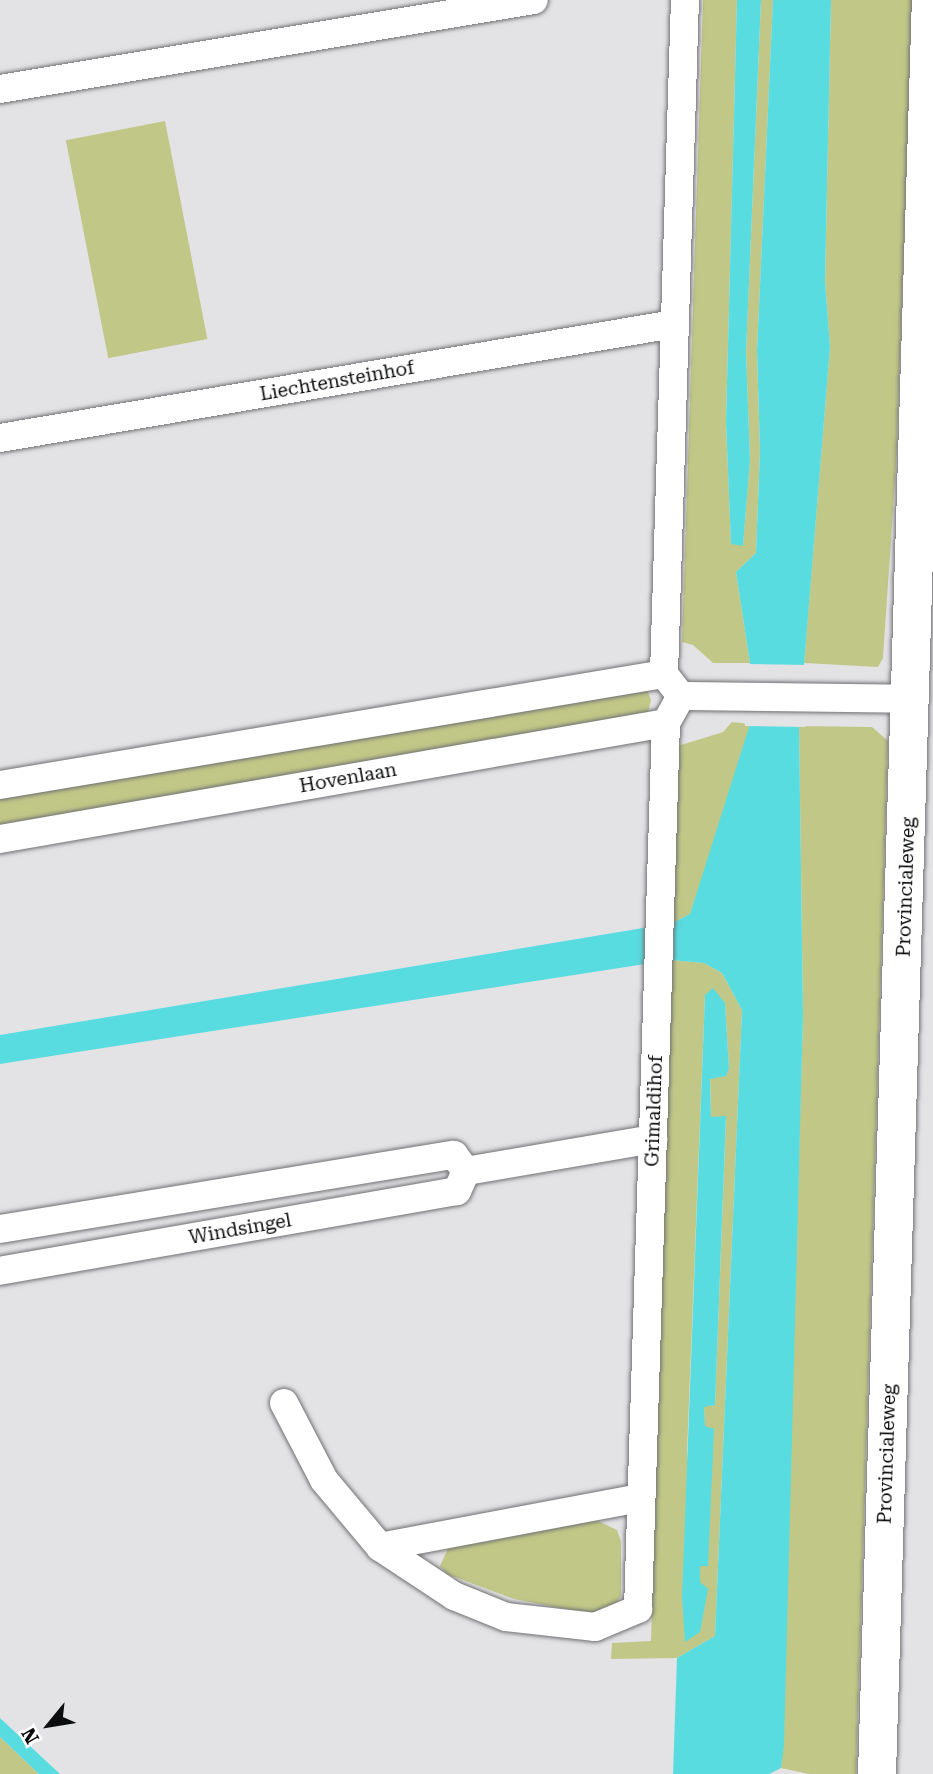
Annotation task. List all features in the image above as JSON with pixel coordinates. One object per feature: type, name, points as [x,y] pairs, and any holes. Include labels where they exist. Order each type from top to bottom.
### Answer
[{"type":"main road","name":"Provincialeweg","points":[[877,1774],[912,699],[931,0]]},
{"type":"street","points":[[0,89],[534,0]]},
{"type":"street","points":[[666,723],[673,685],[674,324],[685,0]]},
{"type":"street","name":"Liechtensteinhof","points":[[0,438],[674,324]]},
{"type":"street","points":[[0,785],[673,685],[738,694],[912,699]]},
{"type":"street","name":"Hovenlaan","points":[[0,839],[666,723]]},
{"type":"street","name":"Grimaldihof","points":[[284,1403],[324,1480],[380,1547],[454,1597],[506,1617],[595,1627],[638,1609],[639,1498],[666,723]]},
{"type":"street","points":[[466,1171],[653,1139]]},
{"type":"street","name":"Windsingel","points":[[0,1229],[454,1155],[466,1171],[457,1191],[0,1270]]},
{"type":"street","points":[[380,1547],[639,1498]]},
{"type":"green space","points":[[703,0],[737,0],[726,422],[731,543],[743,545],[750,460],[746,353],[761,0],[773,0],[757,351],[760,451],[756,553],[736,572],[750,663],[713,663],[693,645],[682,642]]},
{"type":"green space","points":[[831,0],[913,0],[896,465],[883,658],[878,667],[804,663],[830,347],[825,281]]},
{"type":"green space","points":[[165,121],[207,339],[108,358],[66,140]]},
{"type":"green space","points":[[645,685],[651,700],[647,716],[0,828],[0,795]]},
{"type":"green space","points":[[732,722],[750,724],[739,766],[690,914],[673,923],[678,746],[723,732]]},
{"type":"green space","points":[[799,726],[872,727],[888,741],[856,1774],[809,1774],[781,1768],[803,1015]]},
{"type":"green space","points":[[671,960],[704,963],[722,973],[742,1010],[715,1636],[677,1658],[611,1659],[612,1643],[651,1641]],"holes":[[[705,995],[725,1003],[729,1068],[710,1078],[711,1117],[726,1117],[715,1405],[704,1406],[708,1566],[700,1566],[700,1582],[687,1453]]]},
{"type":"green space","points":[[596,1520],[617,1530],[621,1542],[621,1596],[613,1608],[596,1615],[514,1599],[447,1574],[440,1566],[449,1546]]},
{"type":"green space","points":[[0,1737],[39,1774],[0,1774]]},
{"type":"water","points":[[737,0],[761,0],[746,353],[750,460],[743,546],[731,544],[726,422]]},
{"type":"water","points":[[773,0],[831,0],[825,281],[830,347],[799,726],[803,1015],[784,1745],[781,1768],[769,1774],[673,1774],[677,1658],[715,1636],[742,1010],[722,973],[704,963],[671,960],[0,1064],[0,1035],[673,923],[690,914],[750,724],[750,663],[736,572],[756,553],[760,451],[757,351]]},
{"type":"water","points":[[713,988],[725,1003],[729,1068],[726,1076],[710,1079],[711,1117],[726,1116],[715,1405],[704,1407],[705,1426],[714,1429],[708,1566],[700,1566],[700,1582],[708,1589],[700,1632],[685,1642],[682,1597],[705,995]]},
{"type":"water","points":[[0,1718],[60,1774],[39,1774],[0,1737]]},
{"type":"pier","points":[[746,664],[807,665],[806,727],[745,726]]}]
